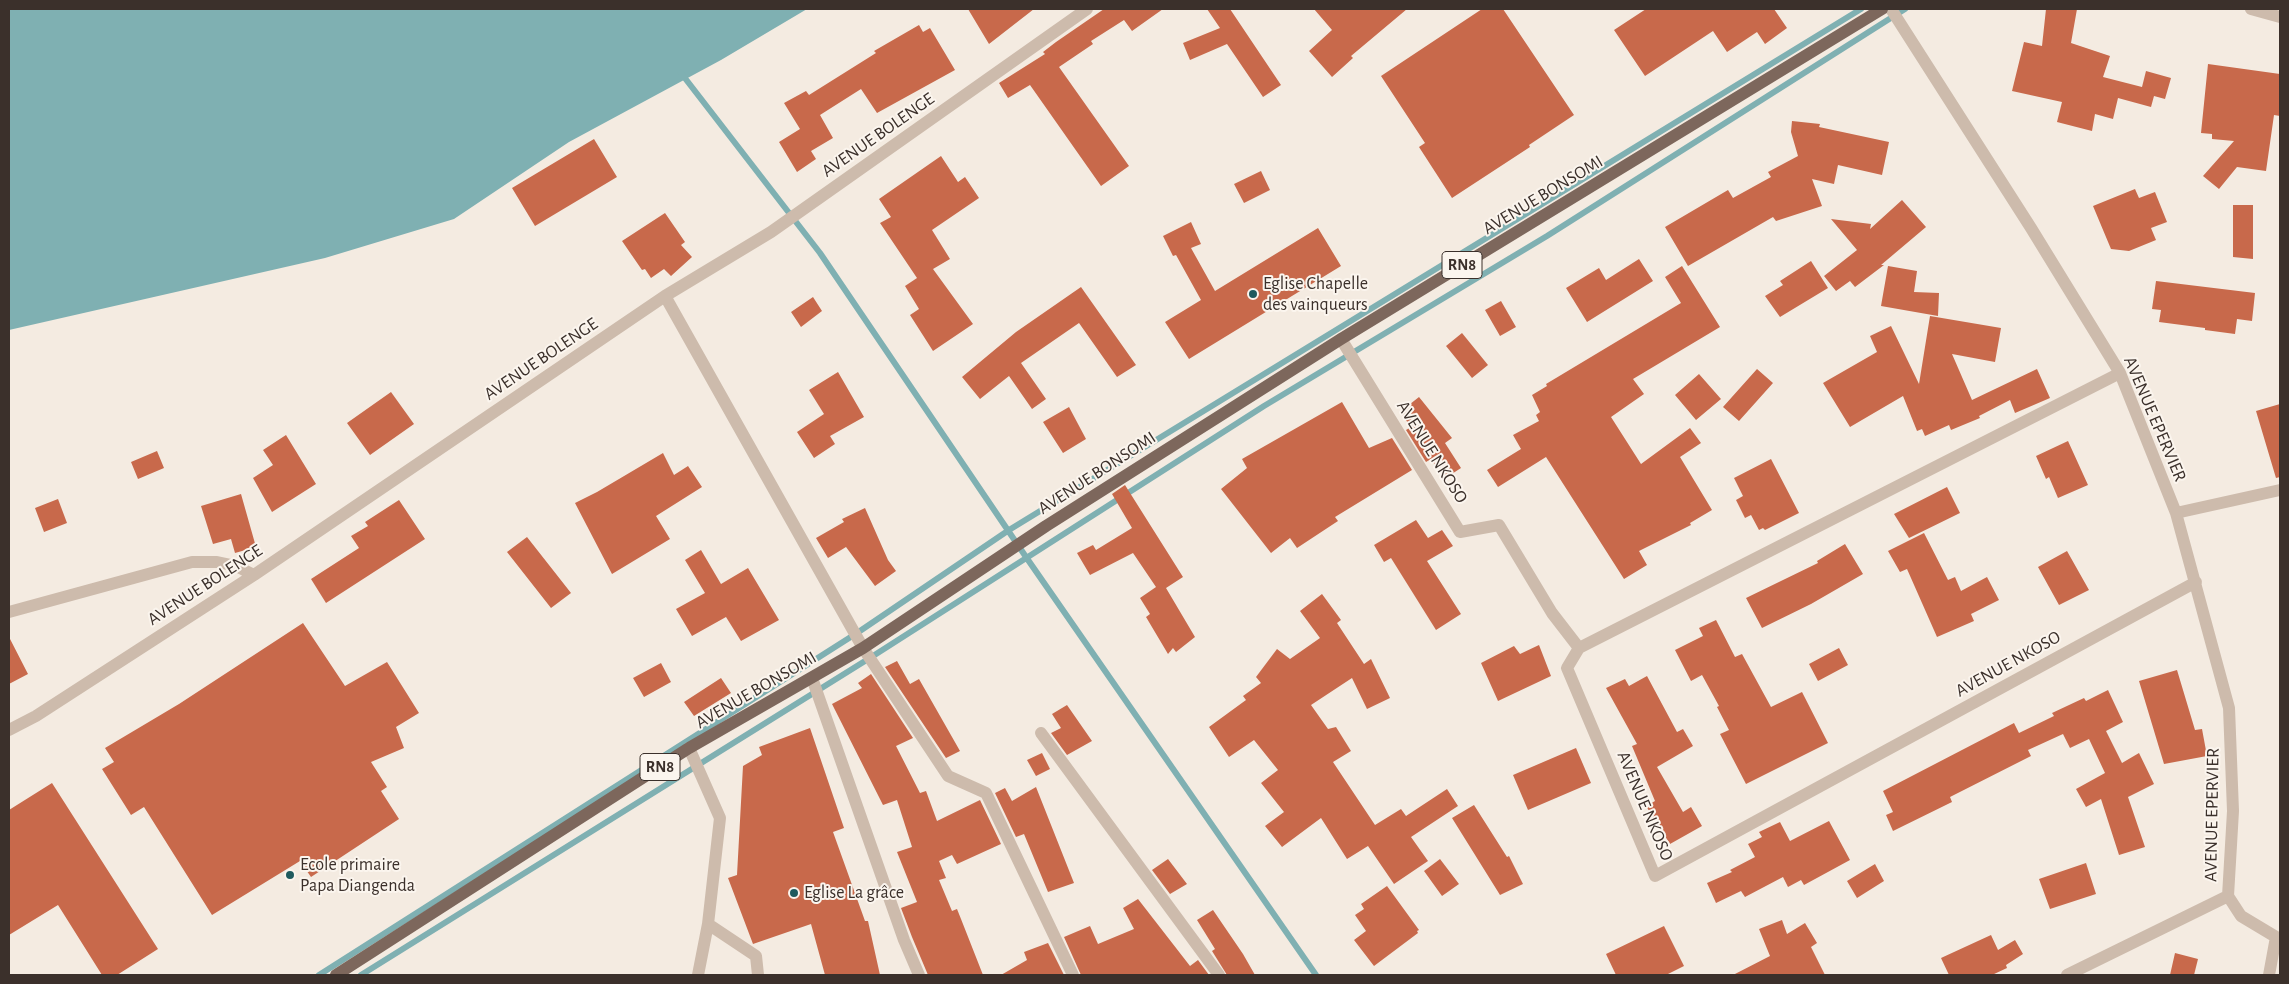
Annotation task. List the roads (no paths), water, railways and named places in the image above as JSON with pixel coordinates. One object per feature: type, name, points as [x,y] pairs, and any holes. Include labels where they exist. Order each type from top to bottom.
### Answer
[{"type":"main road","name":"AVENUE BONSOMI","points":[[336,975],[689,748],[863,648],[989,566],[1046,526],[1341,339],[1882,9]]},
{"type":"street","name":"AVENUE BOLENGE","points":[[9,730],[36,716],[254,575],[665,296],[771,232],[1087,9]]},
{"type":"street","name":"AVENUE EPERVIER","points":[[1891,9],[2025,219],[2120,373],[2176,513],[2229,708],[2233,811],[2228,896],[2241,916],[2278,937]]},
{"type":"street","points":[[2251,9],[2280,17]]},
{"type":"street","points":[[665,296],[863,648],[948,776],[986,793],[1073,975]]},
{"type":"street","name":"AVENUE NKOSO","points":[[1341,339],[1460,532],[1499,525],[1552,612],[1580,648],[1567,668],[1655,876],[2196,582]]},
{"type":"street","points":[[1580,648],[2120,373]]},
{"type":"street","points":[[2176,513],[2280,490]]},
{"type":"street","points":[[9,612],[192,562],[216,562],[236,566],[254,575]]},
{"type":"street","points":[[812,678],[904,940],[919,975]]},
{"type":"street","points":[[1041,733],[1219,975]]},
{"type":"street","points":[[689,748],[720,818],[708,924],[698,975]]},
{"type":"street","name":"AVENUE EPERVIER","points":[[2067,975],[2228,896]]},
{"type":"street","points":[[708,924],[756,956],[758,975]]},
{"type":"street","points":[[2269,975],[2278,937]]},
{"type":"water","points":[[9,9],[807,9],[721,60],[569,142],[454,219],[325,258],[9,330]]},
{"type":"waterway","points":[[319,975],[857,633],[1009,530],[1861,9]]},
{"type":"waterway","points":[[361,975],[873,656],[1264,406],[1547,236],[1905,9]]},
{"type":"waterway","points":[[681,73],[820,253],[1026,557],[1316,975]]},
{"type":"place","name":"Eglise Chapelle des vainqueurs","points":[[1253,294]]},
{"type":"place","name":"Ecole primaire Papa Diangenda","points":[[290,875]]},
{"type":"place","name":"Eglise La grâce","points":[[794,893]]}]
